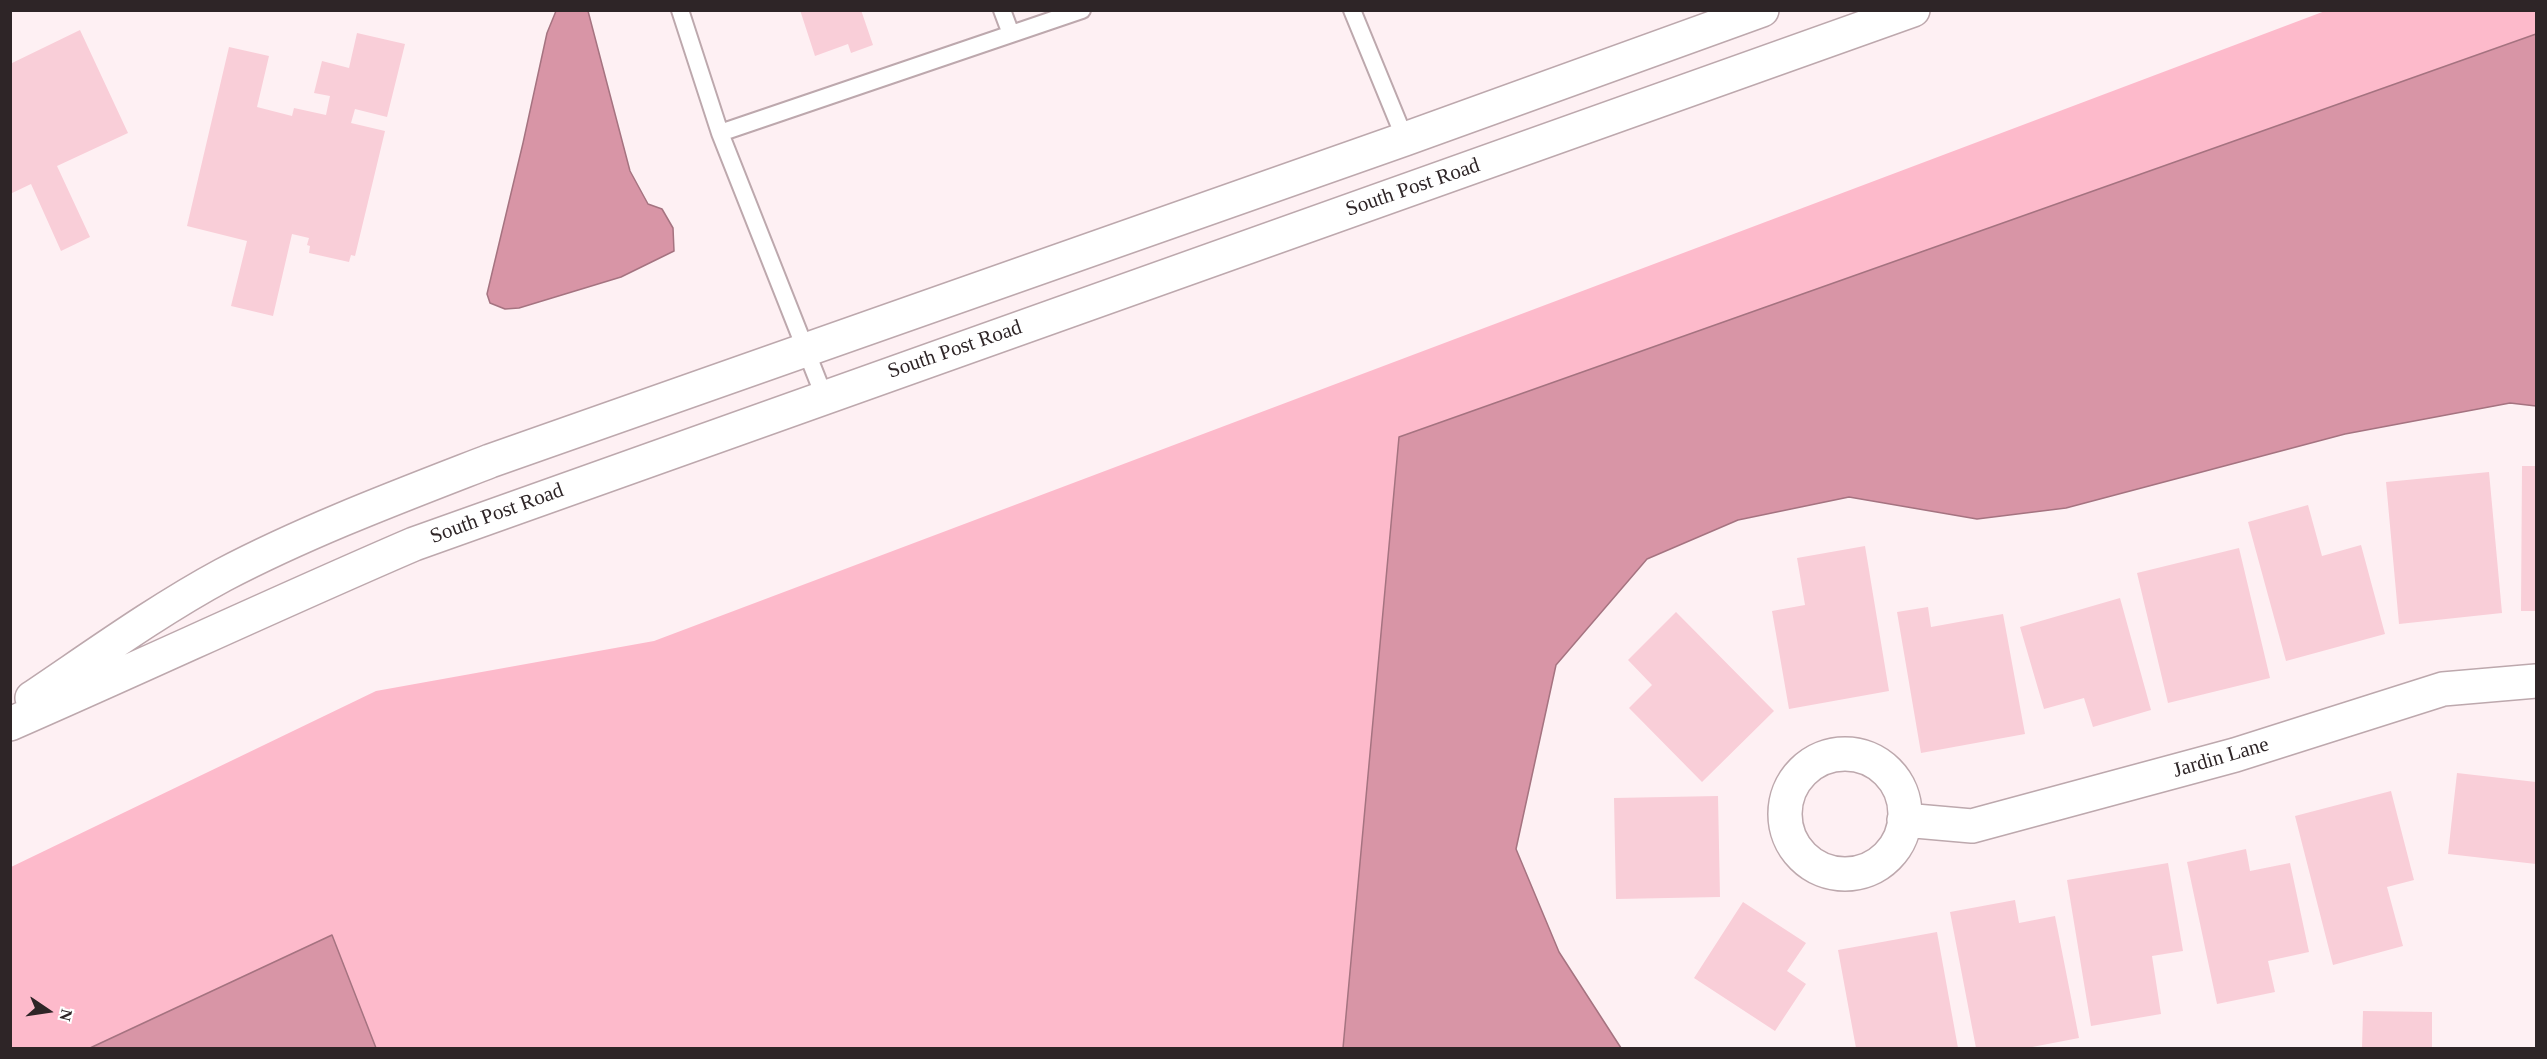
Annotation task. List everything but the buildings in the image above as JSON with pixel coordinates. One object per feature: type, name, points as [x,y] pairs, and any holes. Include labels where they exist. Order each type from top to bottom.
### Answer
[{"type":"street","points":[[10,711],[221,576],[306,534],[490,461],[1405,139],[1762,10]]},
{"type":"street","name":"South Post Road","points":[[10,724],[414,544],[824,396],[1913,10]]},
{"type":"street","name":"Jardin Lane","points":[[1905,820],[1972,826],[2235,755],[2443,689],[2536,681]]},
{"type":"lane","points":[[680,10],[720,133],[824,396]]},
{"type":"lane","points":[[1002,10],[1011,34]]},
{"type":"lane","points":[[720,133],[1082,10]]},
{"type":"lane","points":[[1352,10],[1405,139]]},
{"type":"shaded area","points":[[556,11],[588,11],[630,171],[648,204],[662,209],[673,228],[674,251],[621,277],[519,308],[505,309],[490,303],[487,294],[547,33]]},
{"type":"shaded area","points":[[2325,11],[2536,11],[2536,34],[1399,437],[1343,1048],[376,1048],[332,936],[90,1048],[11,1048],[11,867],[376,691],[654,641]]},
{"type":"shaded area","points":[[2536,34],[2536,406],[2510,403],[2345,434],[2066,508],[1977,519],[1849,497],[1738,520],[1647,559],[1556,665],[1516,849],[1559,952],[1621,1048],[1343,1048],[1399,437]]},
{"type":"shaded area","points":[[332,935],[376,1048],[90,1048]]}]
